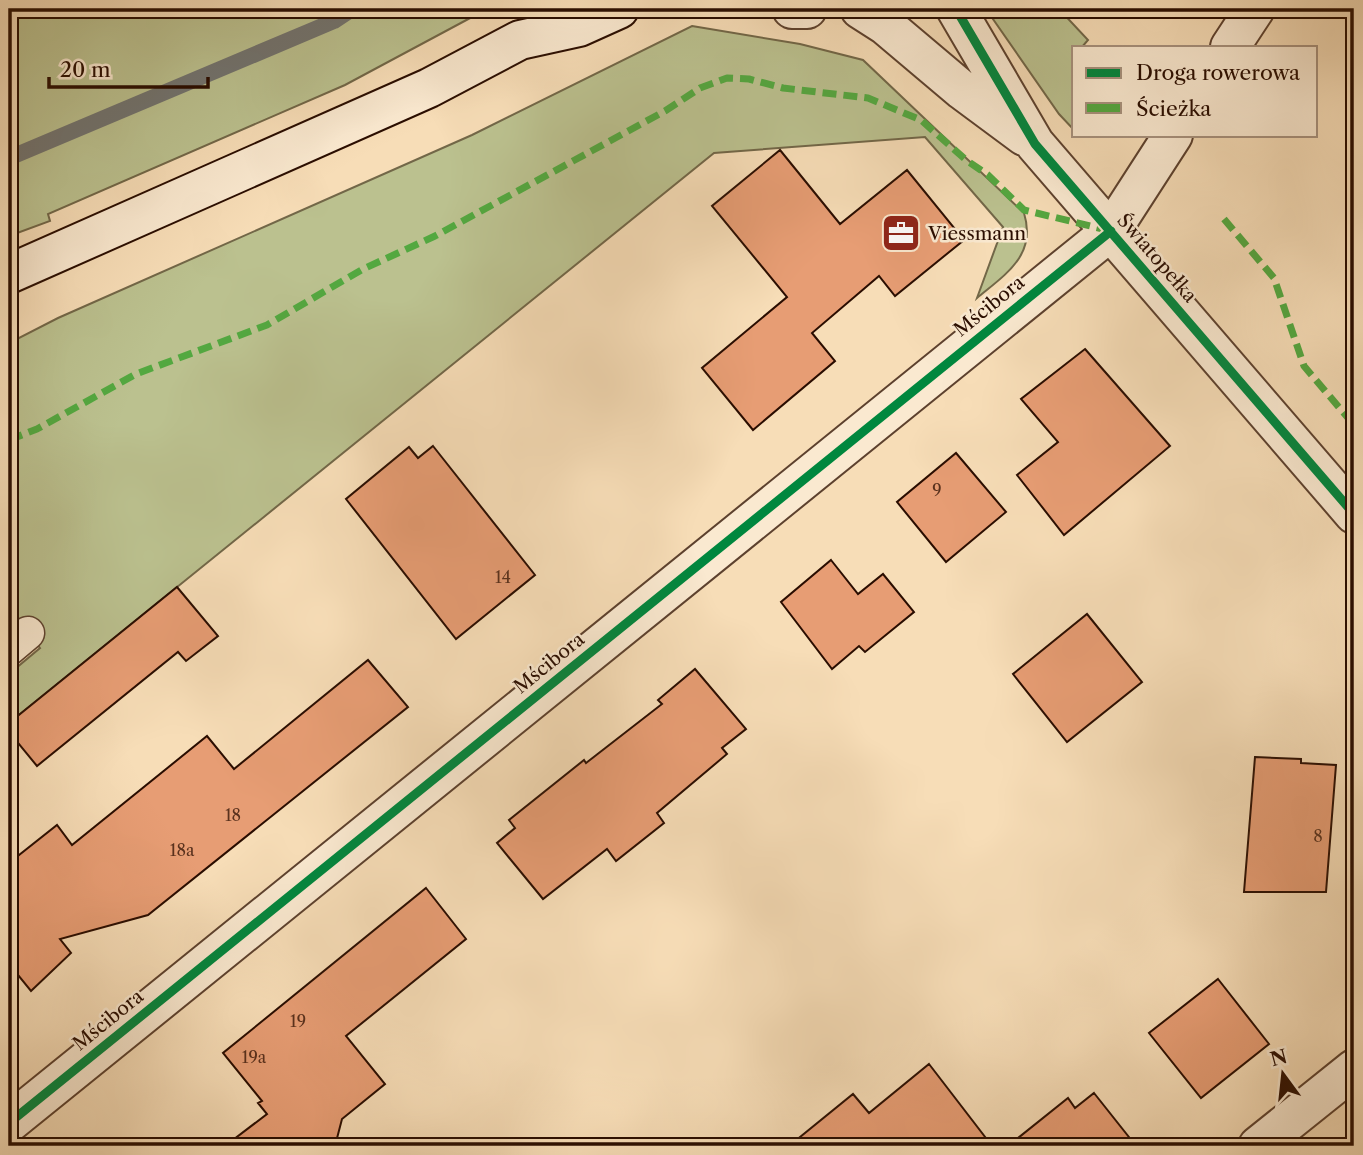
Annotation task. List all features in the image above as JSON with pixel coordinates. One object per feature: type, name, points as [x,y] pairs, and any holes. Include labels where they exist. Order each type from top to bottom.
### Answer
[{"type":"street","points":[[520,40],[544,9]]},
{"type":"street","points":[[9,274],[429,88],[520,40],[579,27],[619,9]]},
{"type":"street","points":[[792,9],[807,9]]},
{"type":"street","name":"Światopełka","points":[[860,9],[885,25],[962,90],[1035,144]]},
{"type":"street","name":"Światopełka","points":[[956,9],[1035,144],[1354,514]]},
{"type":"street","points":[[1231,46],[1255,9]]},
{"type":"street","name":"Mścibora","points":[[9,1122],[1111,231],[1172,136]]},
{"type":"street","points":[[1258,1146],[1354,1069]]},
{"type":"green space","points":[[9,9],[487,9],[345,85],[48,214],[50,221],[9,236]]},
{"type":"green space","points":[[986,9],[1059,9],[1088,40],[1083,46],[1072,46],[1072,128],[1059,114]]},
{"type":"green space","points":[[692,26],[800,44],[863,60],[1024,213],[1026,241],[1016,262],[977,298],[1003,227],[925,137],[714,153],[9,723],[9,674],[40,648],[9,609],[9,343],[58,318],[472,135]]},
{"type":"building","points":[[780,150],[840,224],[907,170],[964,240],[895,296],[879,276],[812,333],[835,361],[753,430],[702,368],[787,297],[712,206]]},
{"type":"building","points":[[1085,349],[1170,446],[1064,535],[1017,475],[1058,442],[1021,399]]},
{"type":"building","points":[[433,446],[535,575],[456,639],[346,499],[409,447],[418,458]]},
{"type":"building","points":[[956,453],[1006,512],[946,562],[897,502]]},
{"type":"building","points":[[831,560],[858,594],[883,574],[914,612],[865,652],[859,646],[832,669],[781,602]]},
{"type":"building","points":[[177,587],[218,636],[186,661],[178,652],[37,766],[9,732],[9,723]]},
{"type":"building","points":[[1087,614],[1142,682],[1067,742],[1013,674]]},
{"type":"building","points":[[368,660],[408,707],[148,915],[60,939],[71,953],[31,991],[9,964],[9,863],[57,825],[72,845],[207,736],[234,769]]},
{"type":"building","points":[[695,669],[746,729],[722,748],[727,754],[657,813],[664,823],[616,861],[607,849],[543,899],[497,843],[515,828],[509,820],[584,760],[586,763],[662,704],[658,700]]},
{"type":"building","points":[[1255,757],[1301,759],[1301,763],[1336,765],[1326,892],[1244,892]]},
{"type":"building","points":[[426,888],[466,939],[346,1036],[385,1084],[342,1119],[335,1146],[225,1146],[267,1114],[258,1103],[262,1101],[223,1053]]},
{"type":"building","points":[[1218,979],[1269,1044],[1201,1098],[1149,1033]]},
{"type":"building","points":[[929,1064],[992,1146],[789,1146],[853,1094],[869,1113]]},
{"type":"building","points":[[1094,1093],[1136,1146],[1008,1146],[1068,1098],[1075,1108]]},
{"type":"waterway","points":[[9,158],[334,21],[352,9]]},
{"type":"marked path","points":[[9,440],[37,429],[136,374],[267,325],[363,269],[435,236],[665,111],[700,88],[727,78],[868,98],[921,120],[966,160],[988,175],[1024,210],[1107,230]]},
{"type":"marked path","points":[[1224,219],[1274,278],[1304,366],[1354,425]]},
{"type":"cycle path","points":[[956,9],[1035,144],[1354,514]]},
{"type":"cycle path","points":[[9,1123],[1111,231]]},
{"type":"place","name":"Viessmann","points":[[901,233]]}]
